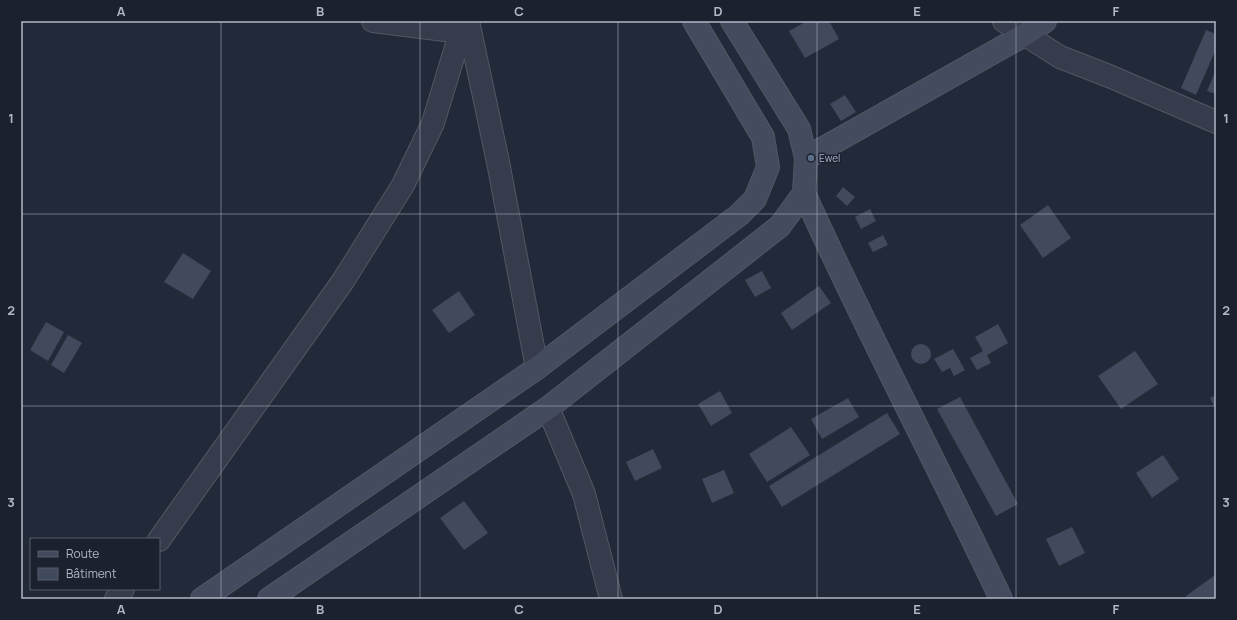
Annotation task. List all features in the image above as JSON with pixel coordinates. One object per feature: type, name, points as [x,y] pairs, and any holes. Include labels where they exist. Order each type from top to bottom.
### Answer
[{"type":"street","points":[[373,21],[465,25]]},
{"type":"street","points":[[202,599],[537,368],[739,214],[755,200],[768,167],[763,137],[694,21]]},
{"type":"street","points":[[732,21],[799,129],[806,158],[804,194],[829,249],[964,520],[1001,599]]},
{"type":"street","points":[[1004,21],[1060,57],[1109,76],[1216,122]]},
{"type":"street","points":[[806,158],[1026,34],[1045,21]]},
{"type":"street","points":[[465,25],[498,162],[537,368]]},
{"type":"street","points":[[160,539],[343,281],[403,185],[433,122],[465,25]]},
{"type":"street","points":[[269,599],[548,408],[780,226],[804,194]]},
{"type":"street","points":[[548,408],[584,494],[611,599]]},
{"type":"street","points":[[116,599],[122,590]]},
{"type":"building","points":[[807,21],[829,21],[839,39],[805,58],[789,31]]},
{"type":"building","points":[[1206,30],[1216,34],[1216,49],[1196,95],[1181,88]]},
{"type":"building","points":[[1216,70],[1216,94],[1207,91]]},
{"type":"building","points":[[845,95],[856,112],[841,121],[830,104]]},
{"type":"building","points":[[843,187],[855,197],[847,206],[836,196]]},
{"type":"building","points":[[1048,205],[1071,238],[1043,258],[1020,225]]},
{"type":"building","points":[[870,209],[876,221],[861,229],[855,217]]},
{"type":"building","points":[[883,235],[888,245],[873,252],[868,243]]},
{"type":"building","points":[[183,253],[211,271],[193,299],[164,282]]},
{"type":"building","points":[[762,271],[771,288],[755,297],[745,280]]},
{"type":"building","points":[[819,286],[831,303],[792,330],[781,313]]},
{"type":"building","points":[[459,291],[475,315],[449,333],[432,310]]},
{"type":"building","points":[[46,322],[64,332],[48,361],[30,350]]},
{"type":"building","points":[[998,324],[1008,343],[987,355],[991,363],[977,370],[970,358],[983,351],[975,337]]},
{"type":"building","points":[[68,335],[82,343],[64,373],[51,365]]},
{"type":"building","points":[[921,344],[928,347],[931,354],[928,361],[921,364],[914,361],[911,354],[914,347]]},
{"type":"building","points":[[953,349],[965,370],[954,376],[950,368],[942,372],[934,359]]},
{"type":"building","points":[[1135,351],[1158,384],[1121,409],[1098,376]]},
{"type":"building","points":[[720,391],[732,413],[711,426],[698,404]]},
{"type":"building","points":[[1216,395],[1216,410],[1210,398]]},
{"type":"building","points":[[960,397],[1018,504],[996,516],[937,409]]},
{"type":"building","points":[[848,398],[859,417],[822,439],[811,419]]},
{"type":"building","points":[[887,413],[900,434],[782,507],[769,486]]},
{"type":"building","points":[[791,427],[810,455],[767,482],[749,454]]},
{"type":"building","points":[[653,449],[662,468],[635,481],[626,462]]},
{"type":"building","points":[[1163,455],[1179,479],[1152,498],[1136,473]]},
{"type":"building","points":[[724,470],[734,493],[712,503],[702,479]]},
{"type":"building","points":[[464,501],[488,533],[464,550],[440,518]]},
{"type":"building","points":[[1072,527],[1085,553],[1059,566],[1046,539]]},
{"type":"building","points":[[1215,575],[1216,597],[1214,599],[1188,599],[1186,596]]},
{"type":"place","name":"Ewel","points":[[811,158]]}]
